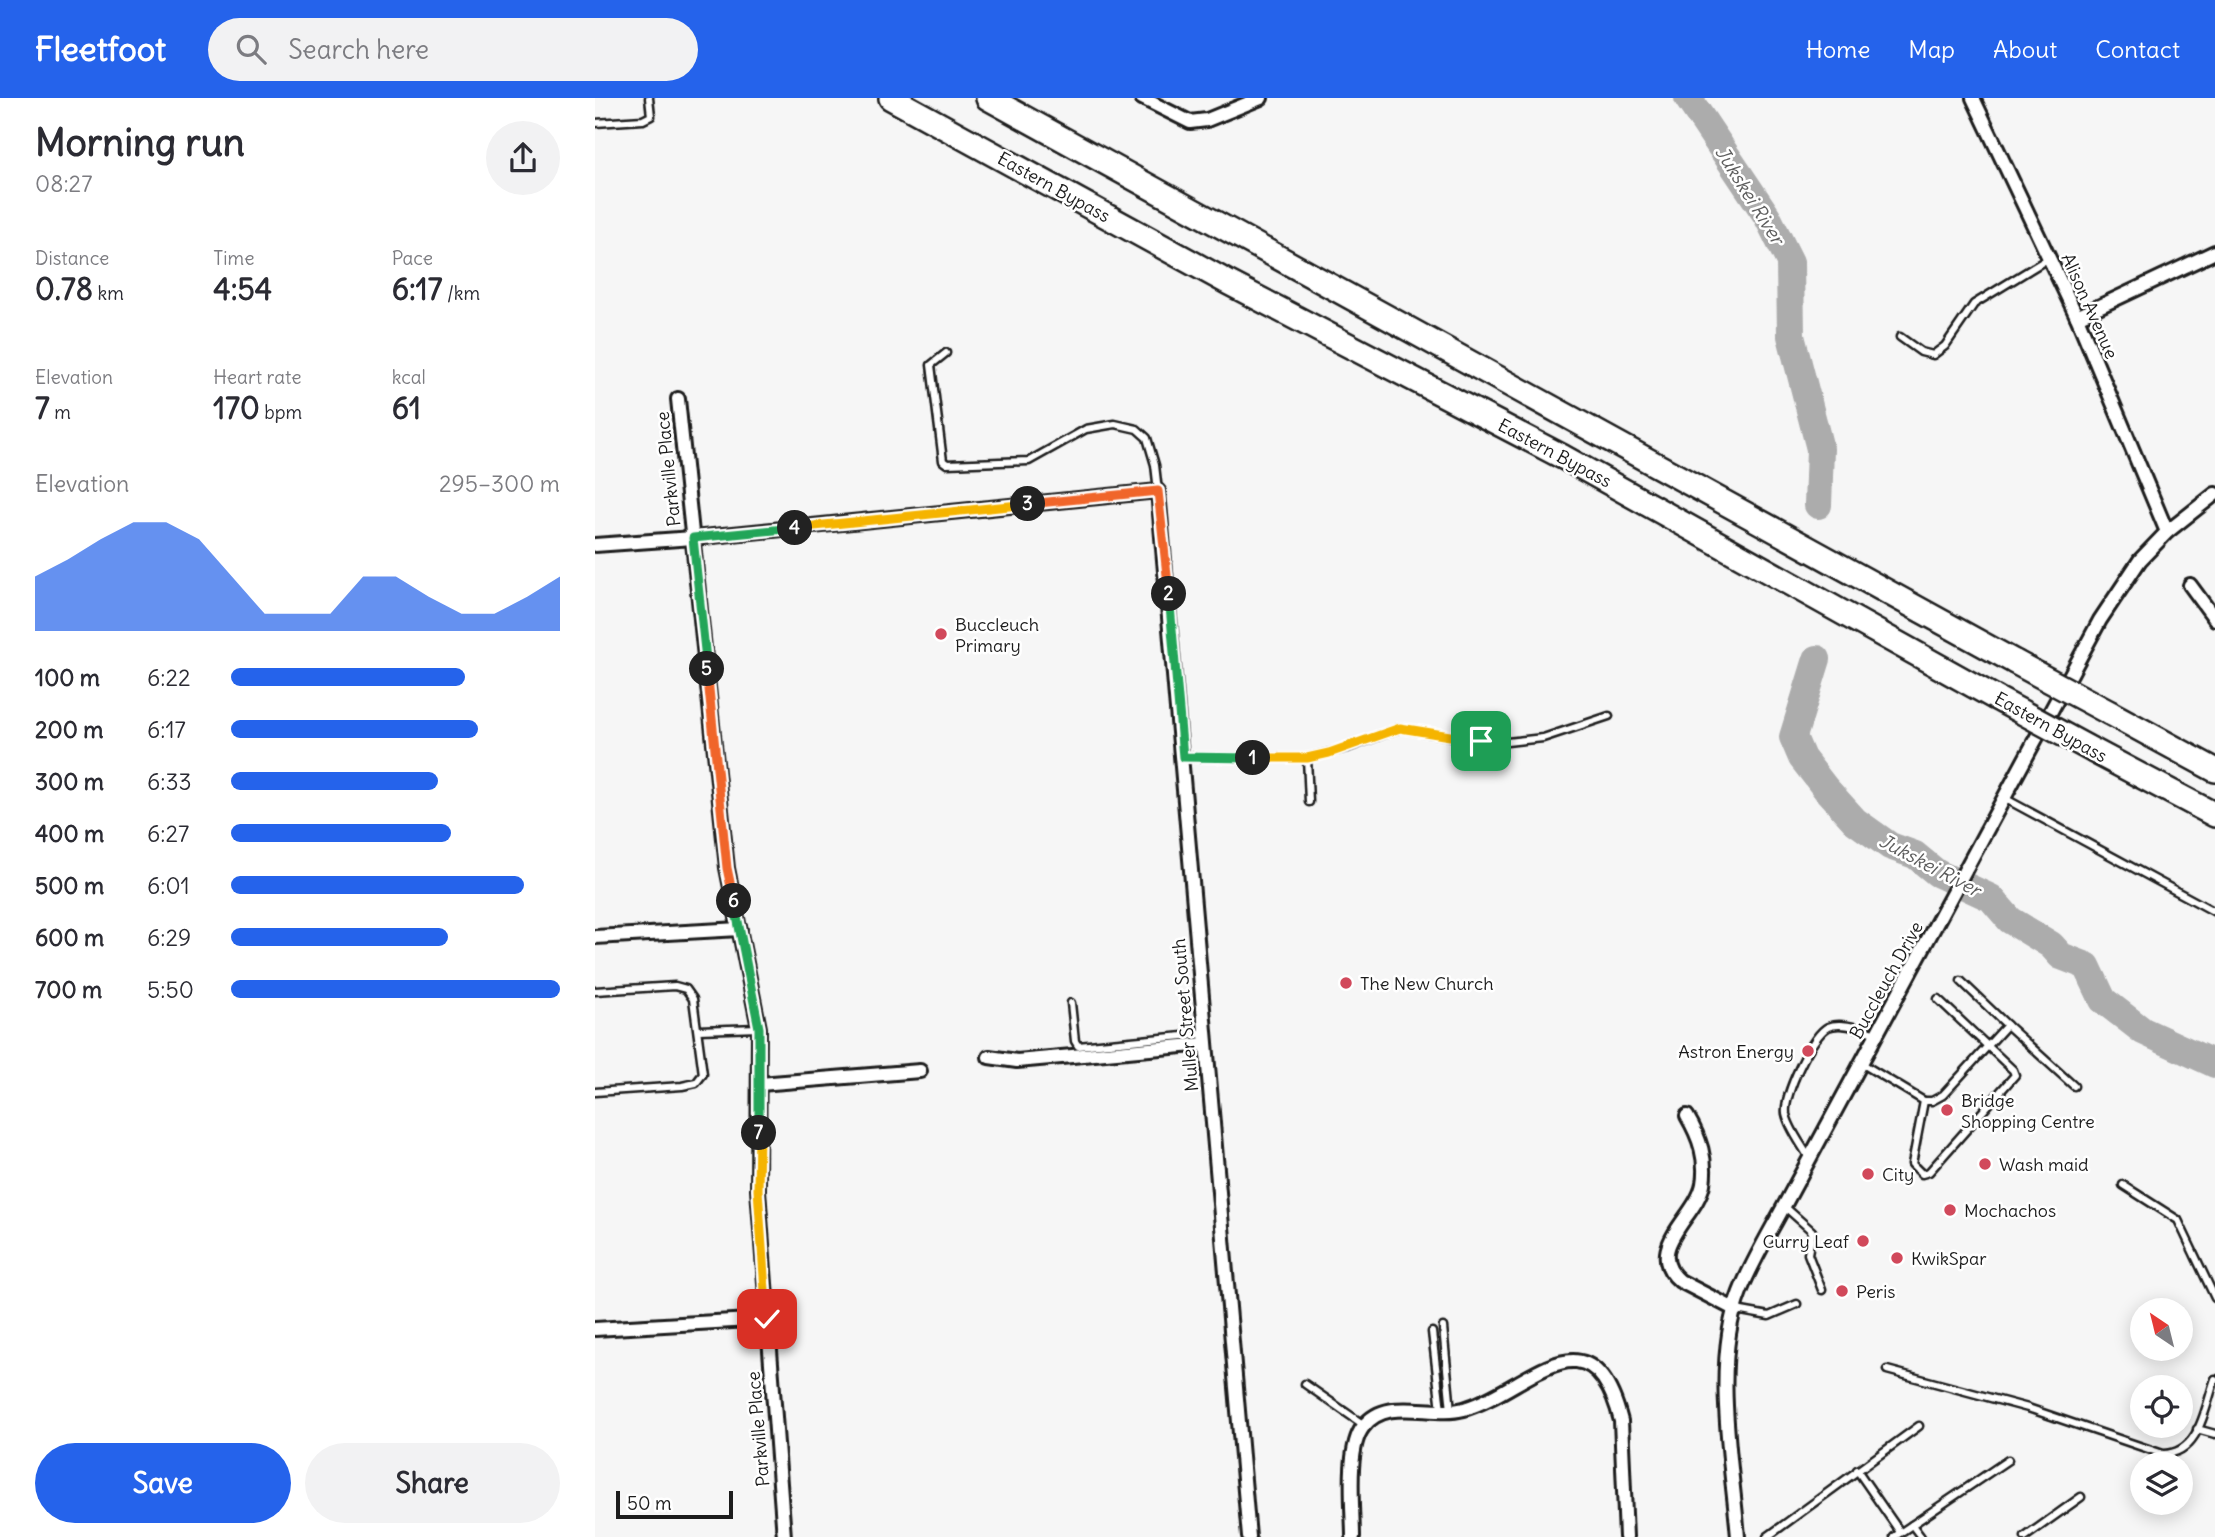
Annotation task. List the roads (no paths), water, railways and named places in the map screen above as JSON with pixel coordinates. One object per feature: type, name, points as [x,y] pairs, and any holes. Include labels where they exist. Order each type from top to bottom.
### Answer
[{"type":"highway","name":"Eastern Bypass","points":[[891,98],[1229,283],[1563,457],[1994,697],[2215,816]]},
{"type":"highway","points":[[989,98],[2215,770]]},
{"type":"street","points":[[1142,98],[1190,122],[1207,120],[1261,98]]},
{"type":"street","name":"Alison Avenue","points":[[1973,98],[2077,317],[2167,532]]},
{"type":"street","points":[[2077,317],[2215,252]]},
{"type":"street","name":"Parkville Place","points":[[678,399],[727,868],[759,1028],[758,1190],[784,1537]]},
{"type":"street","points":[[595,545],[693,538],[1158,491]]},
{"type":"street","name":"Muller Street South","points":[[1158,491],[1249,1537]]},
{"type":"street","name":"Buccleuch Drive","points":[[1738,1537],[1726,1385],[1740,1294],[1809,1158],[2100,620],[2140,560],[2167,532],[2215,494]]},
{"type":"street","points":[[2190,585],[2215,619]]},
{"type":"street","points":[[595,937],[740,929]]},
{"type":"street","points":[[989,1057],[1017,1061],[1204,1039]]},
{"type":"street","points":[[760,1084],[920,1072]]},
{"type":"street","points":[[1687,1116],[1700,1138],[1704,1164],[1702,1187],[1669,1242],[1665,1261],[1679,1281],[1736,1310]]},
{"type":"street","points":[[595,1329],[767,1319]]},
{"type":"street","points":[[1353,1537],[1353,1455],[1355,1443],[1364,1425],[1373,1416],[1393,1410],[1446,1411],[1472,1406],[1560,1361],[1587,1365],[1601,1375],[1617,1405],[1622,1421],[1626,1537]]},
{"type":"lane","points":[[595,123],[643,120],[652,116],[649,98]]},
{"type":"lane","points":[[1901,337],[1921,352],[1933,355],[1945,346],[1974,304],[2049,258]]},
{"type":"lane","points":[[946,353],[931,365],[943,461],[947,464],[1023,463],[1035,460],[1086,429],[1115,424],[1137,429],[1147,438],[1155,465],[1158,491]]},
{"type":"lane","points":[[1183,757],[1307,758],[1347,748],[1400,728],[1459,738],[1507,742],[1561,733],[1609,716]]},
{"type":"lane","points":[[1307,758],[1309,803]]},
{"type":"lane","points":[[2004,798],[2215,912]]},
{"type":"lane","points":[[1961,981],[2074,1086]]},
{"type":"lane","points":[[595,990],[683,987],[693,999],[703,1074],[696,1083],[595,1092]]},
{"type":"lane","points":[[1924,1101],[1912,1164],[1922,1174],[1929,1172],[2015,1075],[2013,1070],[1938,999]]},
{"type":"lane","points":[[1071,1003],[1075,1041],[1078,1045],[1204,1039]]},
{"type":"lane","points":[[1809,1158],[1786,1114],[1788,1095],[1804,1060],[1820,1033],[1828,1027],[1837,1025],[1877,1034]]},
{"type":"lane","points":[[1861,1063],[1924,1101],[1943,1095],[2007,1025]]},
{"type":"lane","points":[[698,1030],[759,1028]]},
{"type":"lane","points":[[2123,1185],[2178,1220],[2215,1298]]},
{"type":"lane","points":[[1784,1206],[1812,1231],[1808,1254],[1822,1290]]},
{"type":"lane","points":[[1736,1310],[1769,1315],[1797,1304]]},
{"type":"lane","points":[[1443,1327],[1446,1411]]},
{"type":"lane","points":[[1432,1332],[1446,1411]]},
{"type":"lane","points":[[1887,1370],[2002,1400],[2163,1454],[2184,1450],[2197,1429],[2215,1379]]},
{"type":"lane","points":[[1305,1384],[1364,1425]]},
{"type":"lane","points":[[1767,1537],[1919,1426]]},
{"type":"lane","points":[[2197,1429],[2215,1434]]},
{"type":"lane","points":[[1894,1537],[2008,1461]]},
{"type":"lane","points":[[1857,1471],[1901,1532]]},
{"type":"lane","points":[[2025,1537],[2081,1497]]},
{"type":"lane","points":[[1912,1525],[1921,1537]]},
{"type":"waterway","name":"Jukskei River","points":[[1688,98],[1767,216],[1790,262],[1791,336],[1820,449],[1818,505]]},
{"type":"waterway","name":"Jukskei River","points":[[1817,659],[1793,737],[1802,758],[1855,821],[1890,846],[1915,855],[1937,873],[1991,898],[2010,920],[2051,945],[2061,956],[2087,966],[2103,1000],[2143,1031],[2215,1064]]},
{"type":"place","name":"Buccleuch Primary","points":[[941,634]]},
{"type":"place","name":"The New Church","points":[[1346,983]]},
{"type":"place","name":"Astron Energy","points":[[1808,1051]]},
{"type":"place","name":"Bridge Shopping Centre","points":[[1947,1110]]},
{"type":"place","name":"Wash maid","points":[[1985,1164]]},
{"type":"place","name":"City","points":[[1868,1174]]},
{"type":"place","name":"Mochachos","points":[[1950,1210]]},
{"type":"place","name":"Curry Leaf","points":[[1863,1241]]},
{"type":"place","name":"KwikSpar","points":[[1897,1258]]},
{"type":"place","name":"Peris","points":[[1842,1291]]}]
